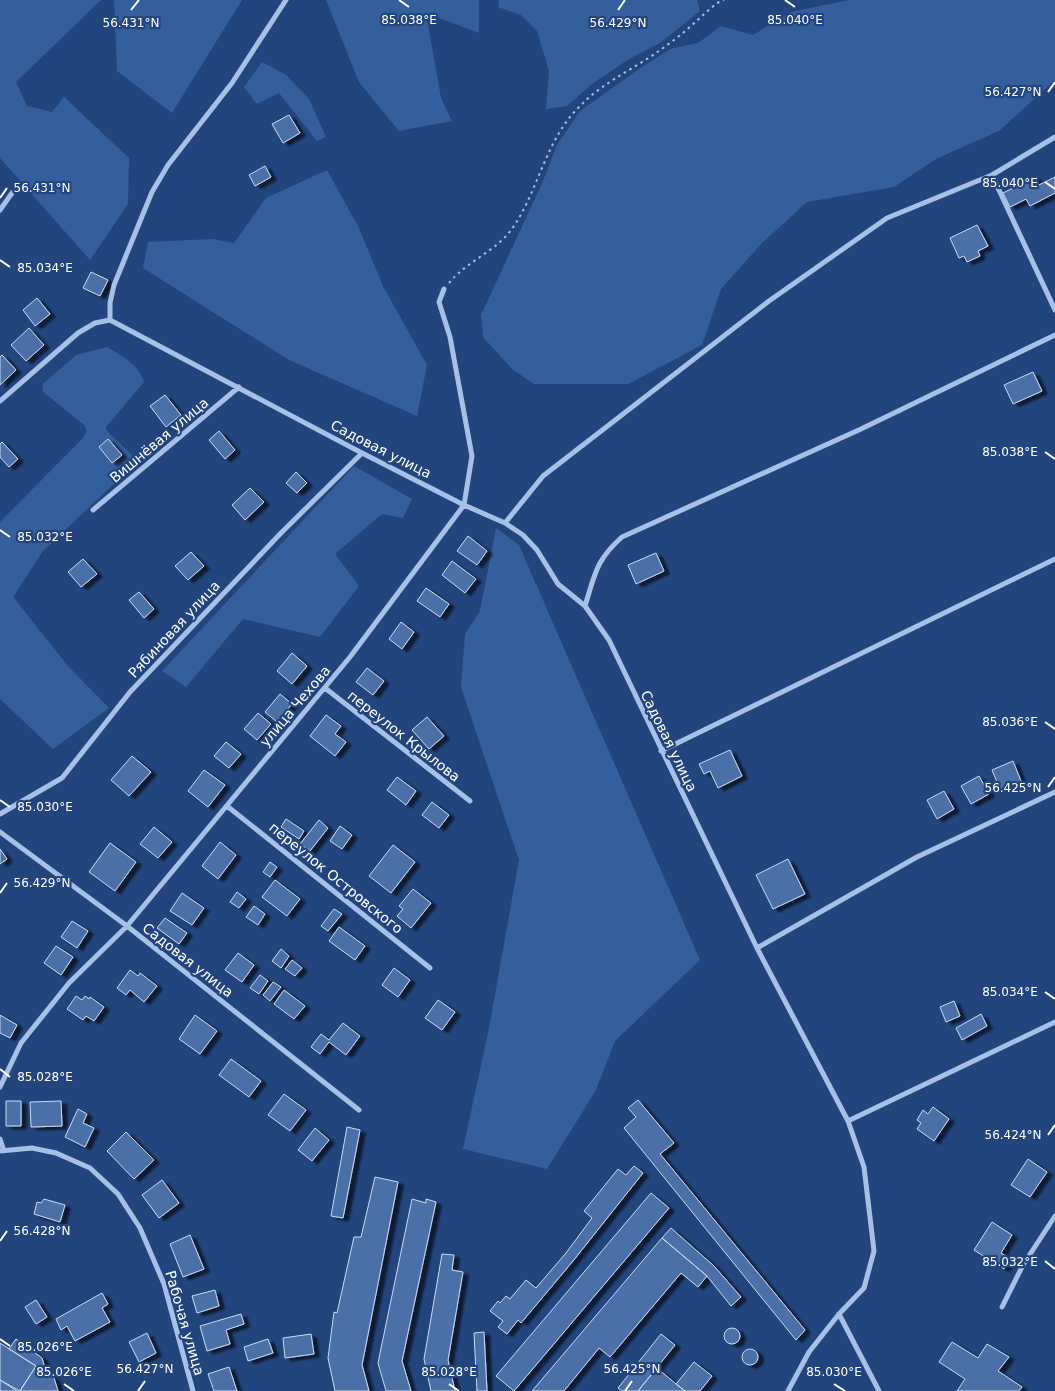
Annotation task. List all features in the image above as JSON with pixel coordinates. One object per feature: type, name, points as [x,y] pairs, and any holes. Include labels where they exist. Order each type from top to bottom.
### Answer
[{"type":"street","points":[[0,402],[78,333],[95,323],[110,320],[110,303],[114,285],[152,192],[168,165],[232,83],[286,0]]},
{"type":"street","points":[[505,523],[543,476],[769,301],[887,218],[992,175],[1055,137]]},
{"type":"street","points":[[992,175],[1055,310]]},
{"type":"street","points":[[0,210],[12,193]]},
{"type":"street","name":"улица Чехова","points":[[0,1087],[21,1043],[69,983],[127,926],[228,806],[350,657],[464,505],[472,456],[450,337],[439,302],[444,289]]},
{"type":"street","name":"Садовая улица","points":[[110,320],[362,453],[464,505],[505,523],[522,535],[537,550],[558,584],[584,606],[609,640],[757,948],[848,1121],[864,1167],[874,1251],[864,1288],[839,1314],[809,1352],[788,1391]]},
{"type":"street","points":[[584,606],[599,563],[608,550],[622,537],[861,429],[1055,335]]},
{"type":"street","name":"Вишнёвая улица","points":[[93,510],[239,387]]},
{"type":"street","name":"Рябиновая улица","points":[[0,814],[62,778],[130,692],[281,533],[362,453]]},
{"type":"street","points":[[661,751],[1055,559]]},
{"type":"street","name":"переулок Крылова","points":[[325,688],[470,801]]},
{"type":"street","points":[[757,948],[917,856],[1055,792]]},
{"type":"street","name":"переулок Островского","points":[[228,806],[430,968]]},
{"type":"street","name":"Садовая улица","points":[[0,832],[127,926],[359,1110]]},
{"type":"street","points":[[848,1121],[1055,1022]]},
{"type":"street","points":[[0,1139],[2,1151]]},
{"type":"street","name":"Рабочая улица","points":[[2,1151],[32,1148],[56,1154],[90,1168],[118,1194],[140,1228],[164,1284],[193,1391]]},
{"type":"street","points":[[1002,1307],[1023,1265],[1055,1216]]},
{"type":"street","points":[[839,1314],[879,1391]]},
{"type":"path","points":[[444,289],[455,275],[502,241],[508,234],[520,216],[553,142],[579,106],[615,78],[667,46],[717,3],[724,0]]},
{"type":"shaded area","points":[[0,0],[101,0],[16,82],[27,106],[52,112],[64,97],[129,158],[128,204],[90,260],[0,158]]},
{"type":"shaded area","points":[[114,0],[242,0],[172,113],[117,71]]},
{"type":"shaded area","points":[[326,0],[479,0],[479,33],[426,13],[441,98],[452,121],[399,131],[359,82]]},
{"type":"shaded area","points":[[499,0],[697,0],[700,11],[660,43],[629,59],[592,84],[567,106],[546,109],[549,71],[537,31],[521,15],[498,7]]},
{"type":"shaded area","points":[[849,0],[1055,0],[1055,80],[999,131],[936,159],[894,187],[807,202],[762,243],[721,289],[702,345],[628,384],[534,384],[512,369],[483,337],[481,315],[543,181],[557,145],[580,111],[670,49],[698,43],[721,26],[753,35],[791,12]]},
{"type":"shaded area","points":[[262,62],[286,75],[309,99],[326,137],[317,141],[279,93],[257,104],[244,87]]},
{"type":"shaded area","points":[[327,170],[358,226],[384,288],[427,365],[417,416],[289,360],[143,268],[148,242],[212,239],[234,243],[266,198]]},
{"type":"shaded area","points":[[107,347],[134,365],[144,382],[106,427],[107,431],[138,461],[43,551],[13,597],[68,666],[109,708],[53,749],[0,699],[0,522],[83,438],[87,431],[84,425],[42,391],[43,384],[76,355]]},
{"type":"shaded area","points":[[354,466],[412,499],[403,518],[382,514],[335,554],[359,586],[320,637],[243,619],[186,687],[162,671]]},
{"type":"shaded area","points":[[496,528],[519,545],[700,960],[615,1041],[596,1090],[547,1169],[463,1149],[489,1028],[519,860],[461,687],[465,634],[480,611]]},
{"type":"building","points":[[289,115],[300,133],[283,143],[272,124]]},
{"type":"building","points":[[265,166],[271,177],[255,186],[249,175]]},
{"type":"building","points":[[1035,177],[1039,185],[1055,177],[1055,193],[1030,206],[1026,199],[1010,207],[1003,193]]},
{"type":"building","points":[[977,225],[988,246],[978,251],[980,256],[967,262],[964,256],[959,258],[950,238]]},
{"type":"building","points":[[91,272],[108,280],[100,296],[83,288]]},
{"type":"building","points":[[37,298],[50,314],[35,326],[23,310]]},
{"type":"building","points":[[29,328],[44,345],[26,361],[11,345]]},
{"type":"building","points":[[2,355],[16,370],[0,385],[0,357]]},
{"type":"building","points":[[1033,372],[1042,391],[1013,404],[1004,385]]},
{"type":"building","points":[[165,395],[181,415],[166,427],[150,406]]},
{"type":"building","points":[[219,431],[235,450],[225,459],[209,440]]},
{"type":"building","points":[[108,439],[122,455],[112,463],[99,447]]},
{"type":"building","points":[[2,442],[18,459],[9,467],[0,457],[0,444]]},
{"type":"building","points":[[296,472],[307,483],[297,493],[286,483]]},
{"type":"building","points":[[250,488],[264,502],[245,520],[232,505]]},
{"type":"building","points":[[468,536],[487,551],[477,565],[457,551]]},
{"type":"building","points":[[191,552],[204,566],[188,580],[175,566]]},
{"type":"building","points":[[656,553],[664,571],[636,584],[628,565]]},
{"type":"building","points":[[83,559],[97,574],[81,587],[68,572]]},
{"type":"building","points":[[452,561],[476,579],[465,593],[442,575]]},
{"type":"building","points":[[426,588],[449,604],[440,617],[417,601]]},
{"type":"building","points":[[139,592],[154,609],[144,618],[129,600]]},
{"type":"building","points":[[401,622],[414,632],[402,649],[389,639]]},
{"type":"building","points":[[292,653],[307,666],[292,684],[277,671]]},
{"type":"building","points":[[367,668],[384,681],[373,695],[356,682]]},
{"type":"building","points":[[280,694],[292,704],[277,722],[265,712]]},
{"type":"building","points":[[258,713],[271,724],[257,740],[244,729]]},
{"type":"building","points":[[326,715],[341,726],[335,734],[346,742],[335,756],[310,736]]},
{"type":"building","points":[[427,717],[444,736],[429,749],[412,730]]},
{"type":"building","points":[[226,742],[241,754],[229,768],[214,756]]},
{"type":"building","points":[[730,750],[742,776],[718,788],[710,771],[704,774],[699,764]]},
{"type":"building","points":[[132,756],[151,772],[129,796],[111,780]]},
{"type":"building","points":[[1013,761],[1021,781],[1000,789],[992,770]]},
{"type":"building","points":[[204,770],[225,785],[208,807],[188,791]]},
{"type":"building","points":[[979,776],[989,794],[971,804],[961,786]]},
{"type":"building","points":[[397,777],[416,791],[406,805],[387,790]]},
{"type":"building","points":[[944,791],[954,809],[937,819],[927,800]]},
{"type":"building","points":[[432,802],[449,815],[439,828],[422,815]]},
{"type":"building","points":[[286,819],[304,831],[299,839],[281,827]]},
{"type":"building","points":[[319,820],[328,828],[310,851],[300,844]]},
{"type":"building","points":[[340,826],[352,835],[342,849],[330,841]]},
{"type":"building","points":[[154,827],[172,842],[158,858],[140,844]]},
{"type":"building","points":[[220,842],[236,855],[218,879],[202,866]]},
{"type":"building","points":[[110,843],[136,862],[115,891],[89,872]]},
{"type":"building","points":[[393,845],[415,862],[391,893],[369,876]]},
{"type":"building","points":[[0,849],[7,859],[0,864]]},
{"type":"building","points":[[788,859],[805,894],[773,909],[756,875]]},
{"type":"building","points":[[270,862],[277,867],[270,877],[263,872]]},
{"type":"building","points":[[275,880],[300,899],[287,916],[262,897]]},
{"type":"building","points":[[413,889],[431,903],[411,928],[397,916],[403,909],[399,906]]},
{"type":"building","points":[[237,892],[246,899],[239,908],[230,902]]},
{"type":"building","points":[[182,893],[204,908],[192,925],[170,911]]},
{"type":"building","points":[[254,906],[265,914],[258,925],[246,917]]},
{"type":"building","points":[[334,909],[342,914],[328,931],[321,926]]},
{"type":"building","points":[[165,918],[187,933],[179,944],[157,928]]},
{"type":"building","points":[[72,921],[88,931],[77,948],[61,937]]},
{"type":"building","points":[[339,927],[365,946],[355,960],[329,941]]},
{"type":"building","points":[[56,946],[73,957],[61,975],[44,963]]},
{"type":"building","points":[[281,949],[289,956],[281,968],[272,961]]},
{"type":"building","points":[[238,953],[254,965],[242,982],[225,970]]},
{"type":"building","points":[[292,960],[302,968],[295,976],[285,969]]},
{"type":"building","points":[[394,968],[410,980],[398,997],[382,985]]},
{"type":"building","points":[[130,970],[138,976],[140,973],[157,986],[144,1002],[130,990],[126,995],[117,988]]},
{"type":"building","points":[[260,975],[268,981],[259,994],[250,988]]},
{"type":"building","points":[[273,982],[281,987],[270,1001],[263,995]]},
{"type":"building","points":[[284,990],[305,1006],[294,1019],[274,1004]]},
{"type":"building","points":[[76,996],[82,1000],[85,996],[89,999],[90,997],[104,1007],[94,1021],[86,1016],[83,1020],[67,1009]]},
{"type":"building","points":[[438,1000],[455,1012],[442,1030],[425,1018]]},
{"type":"building","points":[[954,1001],[960,1016],[946,1022],[940,1007]]},
{"type":"building","points":[[981,1014],[987,1026],[962,1040],[956,1028]]},
{"type":"building","points":[[0,1015],[17,1025],[10,1038],[0,1033]]},
{"type":"building","points":[[195,1015],[217,1031],[200,1054],[179,1039]]},
{"type":"building","points":[[343,1023],[360,1036],[346,1055],[329,1042],[320,1054],[311,1047],[321,1034],[329,1040]]},
{"type":"building","points":[[231,1059],[261,1081],[249,1097],[219,1075]]},
{"type":"building","points":[[284,1094],[306,1110],[290,1131],[268,1115]]},
{"type":"building","points":[[638,1100],[674,1143],[660,1154],[805,1330],[796,1340],[624,1128],[636,1117],[628,1108]]},
{"type":"building","points":[[6,1101],[21,1101],[21,1126],[6,1126]]},
{"type":"building","points":[[61,1101],[62,1126],[31,1127],[30,1102]]},
{"type":"building","points":[[933,1107],[949,1119],[934,1141],[917,1129],[921,1123],[917,1120],[923,1110],[928,1114]]},
{"type":"building","points":[[78,1109],[87,1114],[83,1123],[94,1128],[85,1147],[65,1137]]},
{"type":"building","points":[[347,1127],[360,1130],[343,1218],[331,1216]]},
{"type":"building","points":[[315,1128],[329,1140],[312,1161],[298,1150]]},
{"type":"building","points":[[126,1132],[154,1160],[134,1179],[107,1151]]},
{"type":"building","points":[[1028,1159],[1047,1172],[1030,1197],[1011,1185]]},
{"type":"building","points":[[634,1166],[643,1173],[521,1323],[518,1320],[507,1334],[498,1327],[503,1321],[490,1311],[498,1301],[500,1303],[506,1296],[510,1299],[526,1280],[536,1288],[566,1253],[592,1218],[584,1211],[618,1169],[626,1175]]},
{"type":"building","points":[[375,1177],[398,1182],[362,1365],[369,1391],[335,1391],[328,1358],[334,1312],[337,1313],[354,1237],[361,1237]]},
{"type":"building","points":[[162,1180],[179,1203],[159,1218],[142,1195]]},
{"type":"building","points":[[651,1193],[669,1208],[514,1391],[496,1376]]},
{"type":"building","points":[[44,1199],[65,1205],[60,1222],[34,1214],[37,1202],[41,1203]]},
{"type":"building","points":[[412,1199],[426,1203],[426,1199],[436,1202],[402,1361],[411,1391],[386,1391],[378,1363]]},
{"type":"building","points":[[992,1222],[1012,1235],[1001,1253],[1011,1259],[1004,1269],[974,1250]]},
{"type":"building","points":[[671,1228],[714,1266],[741,1297],[731,1306],[707,1276],[662,1238]]},
{"type":"building","points":[[190,1235],[204,1269],[183,1277],[170,1244]]},
{"type":"building","points":[[662,1238],[707,1276],[698,1287],[681,1273],[610,1357],[599,1348],[564,1391],[532,1391]]},
{"type":"building","points":[[442,1254],[454,1255],[452,1270],[463,1272],[448,1360],[455,1391],[431,1391],[424,1359]]},
{"type":"building","points":[[215,1290],[219,1306],[197,1313],[192,1296]]},
{"type":"building","points":[[102,1293],[108,1304],[102,1308],[110,1322],[75,1341],[67,1326],[61,1330],[56,1319]]},
{"type":"building","points":[[36,1300],[47,1317],[36,1324],[25,1307]]},
{"type":"building","points":[[241,1314],[244,1324],[226,1330],[230,1344],[207,1351],[200,1326]]},
{"type":"building","points":[[732,1328],[738,1330],[740,1336],[738,1342],[732,1344],[726,1342],[724,1336],[726,1330]]},
{"type":"building","points":[[484,1332],[487,1391],[477,1391],[474,1333]]},
{"type":"building","points":[[147,1333],[156,1353],[139,1362],[129,1342]]},
{"type":"building","points":[[311,1334],[314,1354],[285,1358],[283,1338]]},
{"type":"building","points":[[661,1334],[675,1345],[638,1391],[622,1391],[618,1388]]},
{"type":"building","points":[[16,1339],[42,1358],[46,1372],[54,1378],[58,1391],[20,1391],[36,1366],[9,1349]]},
{"type":"building","points":[[268,1339],[273,1353],[248,1361],[244,1347]]},
{"type":"building","points":[[952,1342],[978,1358],[987,1344],[1009,1357],[998,1371],[1022,1387],[1019,1391],[957,1391],[965,1379],[939,1362]]},
{"type":"building","points":[[0,1343],[36,1366],[20,1391],[0,1380]]},
{"type":"building","points":[[750,1349],[756,1351],[758,1357],[756,1363],[750,1365],[744,1363],[742,1357],[744,1351]]},
{"type":"building","points":[[694,1362],[712,1376],[700,1391],[685,1391],[676,1384]]},
{"type":"building","points":[[229,1367],[237,1391],[214,1391],[208,1374]]},
{"type":"building","points":[[657,1368],[676,1384],[685,1391],[638,1391]]},
{"type":"building","points":[[0,1380],[17,1391],[0,1391]]}]
